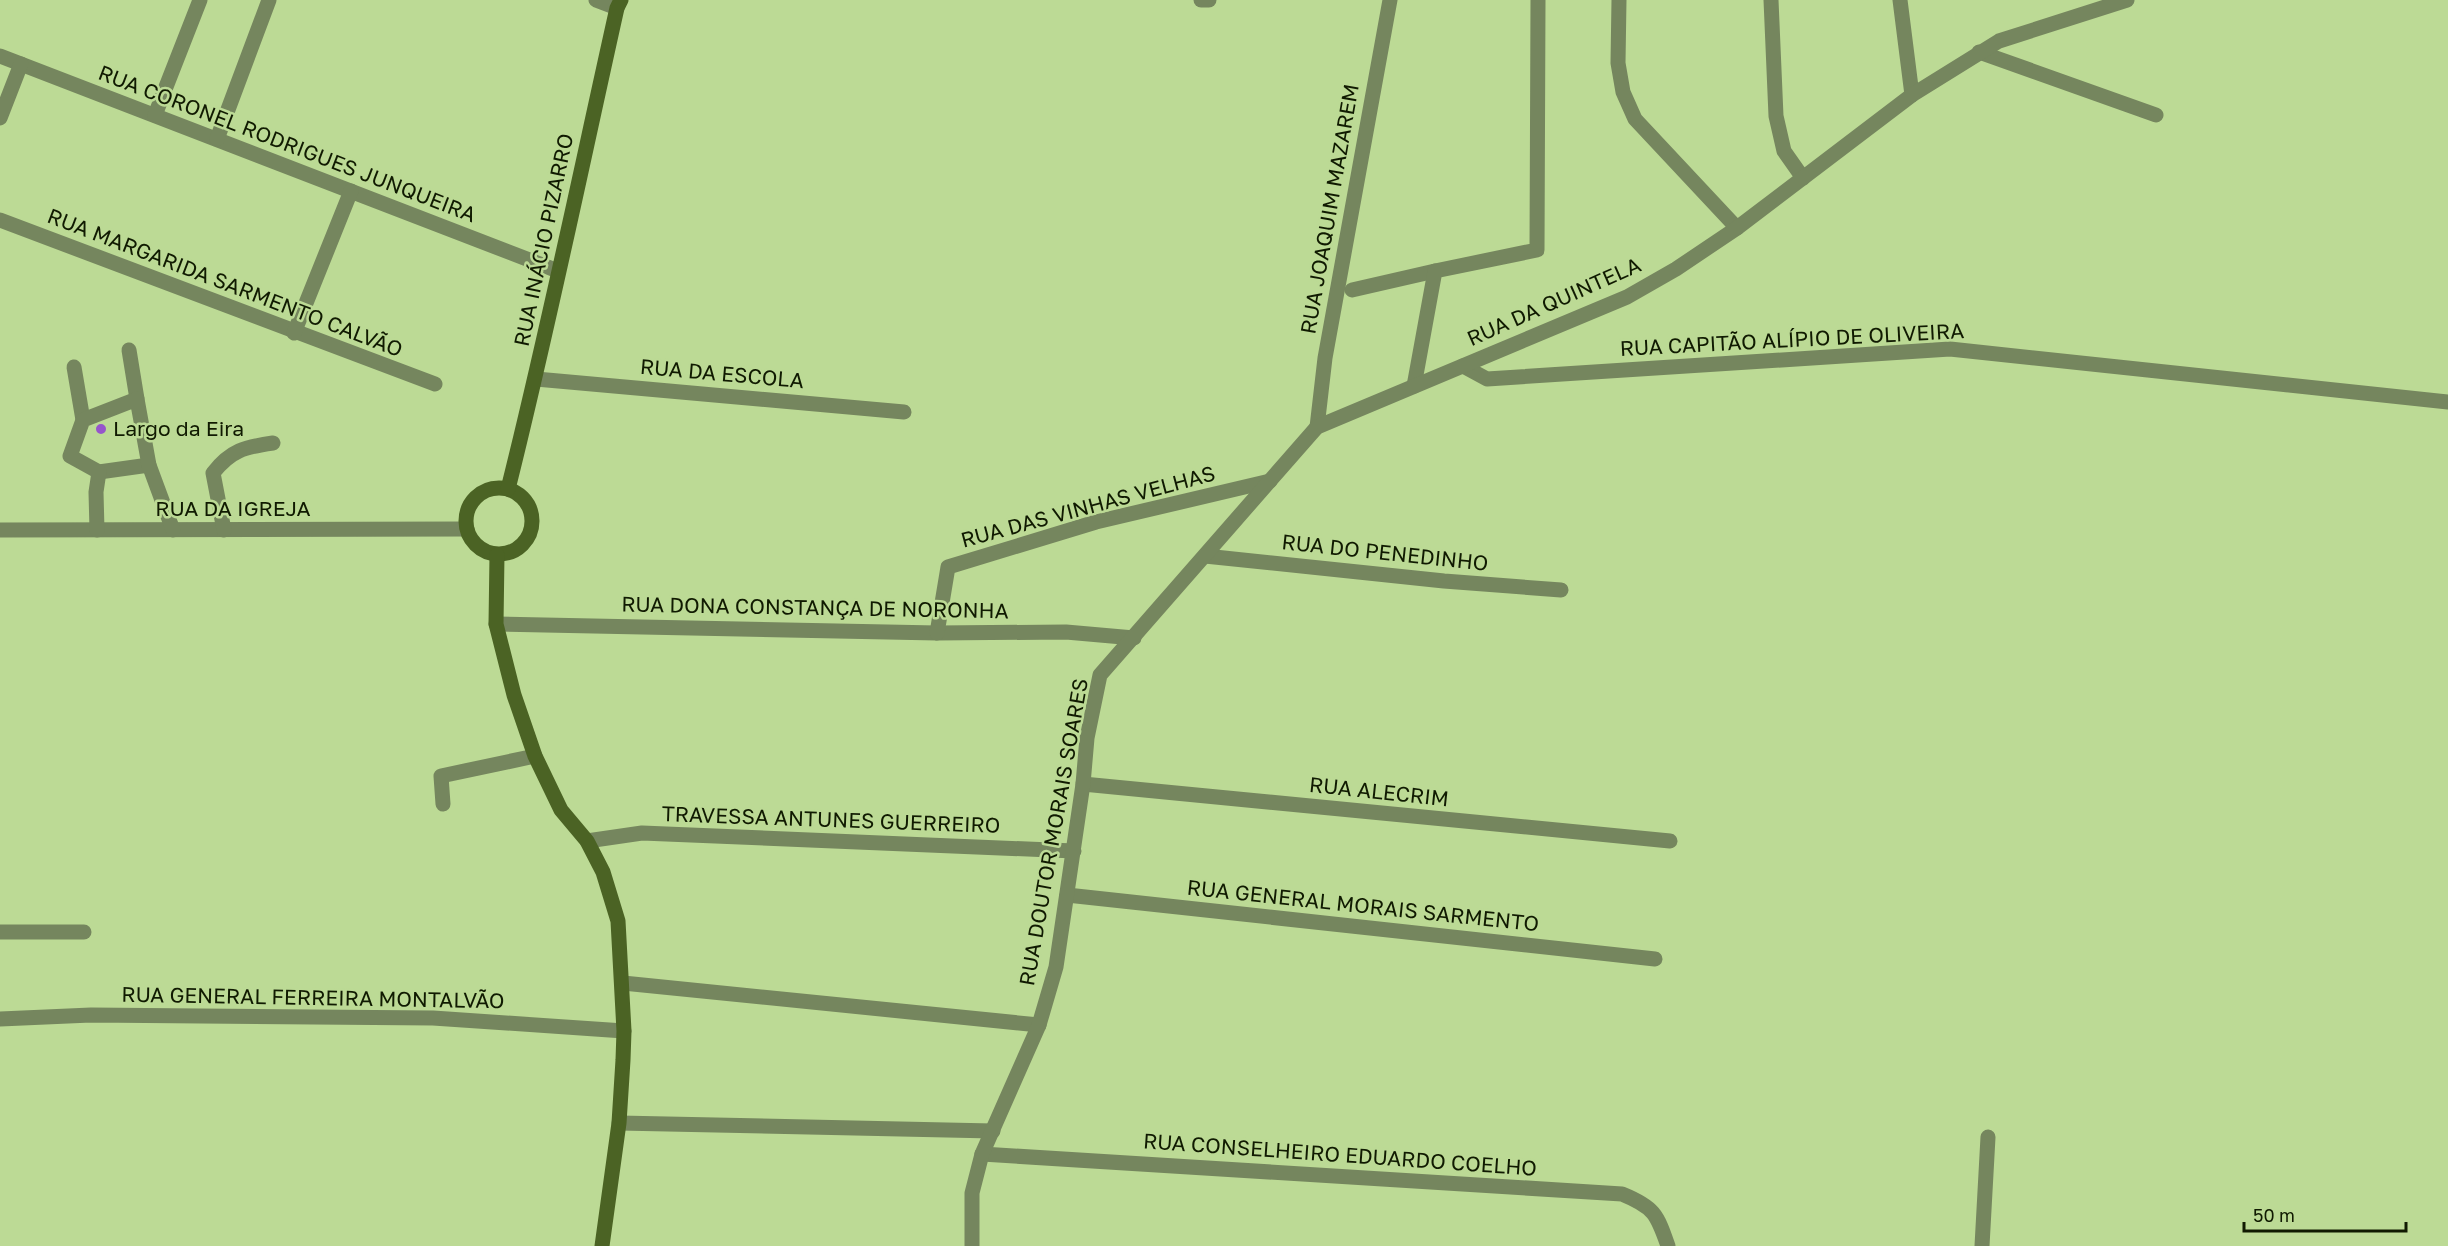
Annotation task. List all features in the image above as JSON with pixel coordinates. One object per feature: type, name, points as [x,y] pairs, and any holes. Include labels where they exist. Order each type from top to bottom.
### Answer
[{"type":"main road","name":"RUA INÁCIO PIZARRO","points":[[508,489],[536,379],[558,271],[619,4]]},
{"type":"main road","points":[[498,488],[508,489],[524,500],[530,508],[532,527],[524,544],[516,550],[497,555],[478,547],[467,529],[468,510],[480,494],[498,488]]},
{"type":"main road","points":[[497,555],[496,624],[514,695],[535,756],[561,810],[587,841],[603,872],[618,921],[624,1031],[619,1124],[602,1246]]},
{"type":"street","points":[[155,115],[200,0]]},
{"type":"street","points":[[217,139],[269,0]]},
{"type":"street","points":[[596,0],[619,4]]},
{"type":"street","points":[[1201,0],[1209,0]]},
{"type":"street","name":"RUA JOAQUIM MAZAREM","points":[[1317,427],[1326,347],[1390,0]]},
{"type":"street","points":[[1352,290],[1537,250],[1538,0]]},
{"type":"street","points":[[1619,0],[1618,63],[1623,92],[1635,119],[1737,228]]},
{"type":"street","points":[[1771,0],[1776,116],[1784,152],[1803,178]]},
{"type":"street","points":[[1900,0],[1912,95]]},
{"type":"street","name":"RUA DA QUINTELA","points":[[1134,638],[1317,427],[1627,297],[1676,269],[1737,228],[1912,95],[1979,52],[1999,41],[2079,7],[2127,0]]},
{"type":"street","points":[[1979,52],[2156,116]]},
{"type":"street","name":"RUA CORONEL RODRIGUES JUNQUEIRA","points":[[0,56],[558,271]]},
{"type":"street","points":[[0,118],[21,64]]},
{"type":"street","points":[[294,333],[351,190]]},
{"type":"street","name":"RUA MARGARIDA SARMENTO CALVÃO","points":[[0,220],[294,333],[435,384]]},
{"type":"street","points":[[1414,386],[1435,271]]},
{"type":"street","name":"RUA CAPITÃO ALÍPIO DE OLIVEIRA","points":[[1462,366],[1487,379],[1950,349],[2448,402]]},
{"type":"street","points":[[129,350],[150,465],[173,530]]},
{"type":"street","points":[[74,367],[83,420],[70,456],[99,472],[150,465]]},
{"type":"street","name":"RUA DA ESCOLA","points":[[536,379],[904,412]]},
{"type":"street","points":[[83,420],[137,399]]},
{"type":"street","points":[[224,530],[213,473],[224,460],[240,450],[273,443]]},
{"type":"street","points":[[97,530],[96,492],[99,472]]},
{"type":"street","name":"RUA DAS VINHAS VELHAS","points":[[937,633],[948,567],[1096,522],[1269,481]]},
{"type":"street","name":"RUA DA IGREJA","points":[[0,530],[467,529]]},
{"type":"street","name":"RUA DO PENEDINHO","points":[[1205,556],[1444,581],[1561,590]]},
{"type":"street","name":"RUA DONA CONSTANÇA DE NORONHA","points":[[496,624],[937,633],[1066,632],[1134,638]]},
{"type":"street","name":"RUA DOUTOR MORAIS SOARES","points":[[972,1246],[972,1193],[982,1154],[1039,1025],[1056,967],[1074,851],[1087,738],[1100,675],[1134,638]]},
{"type":"street","points":[[443,804],[441,776],[535,756]]},
{"type":"street","name":"RUA ALECRIM","points":[[1083,784],[1670,841]]},
{"type":"street","name":"TRAVESSA ANTUNES GUERREIRO","points":[[587,841],[642,833],[1074,851]]},
{"type":"street","name":"RUA GENERAL MORAIS SARMENTO","points":[[1067,895],[1655,959]]},
{"type":"street","points":[[0,932],[84,932]]},
{"type":"street","points":[[623,983],[1039,1025]]},
{"type":"street","name":"RUA GENERAL FERREIRA MONTALVÃO","points":[[0,1019],[92,1015],[433,1018],[624,1031]]},
{"type":"street","points":[[619,1124],[993,1131]]},
{"type":"street","points":[[1982,1246],[1988,1137]]},
{"type":"street","name":"RUA CONSELHEIRO EDUARDO COELHO","points":[[982,1154],[1622,1194],[1644,1203],[1659,1221],[1668,1246]]},
{"type":"place","name":"Largo da Eira","points":[[101,429]]}]
